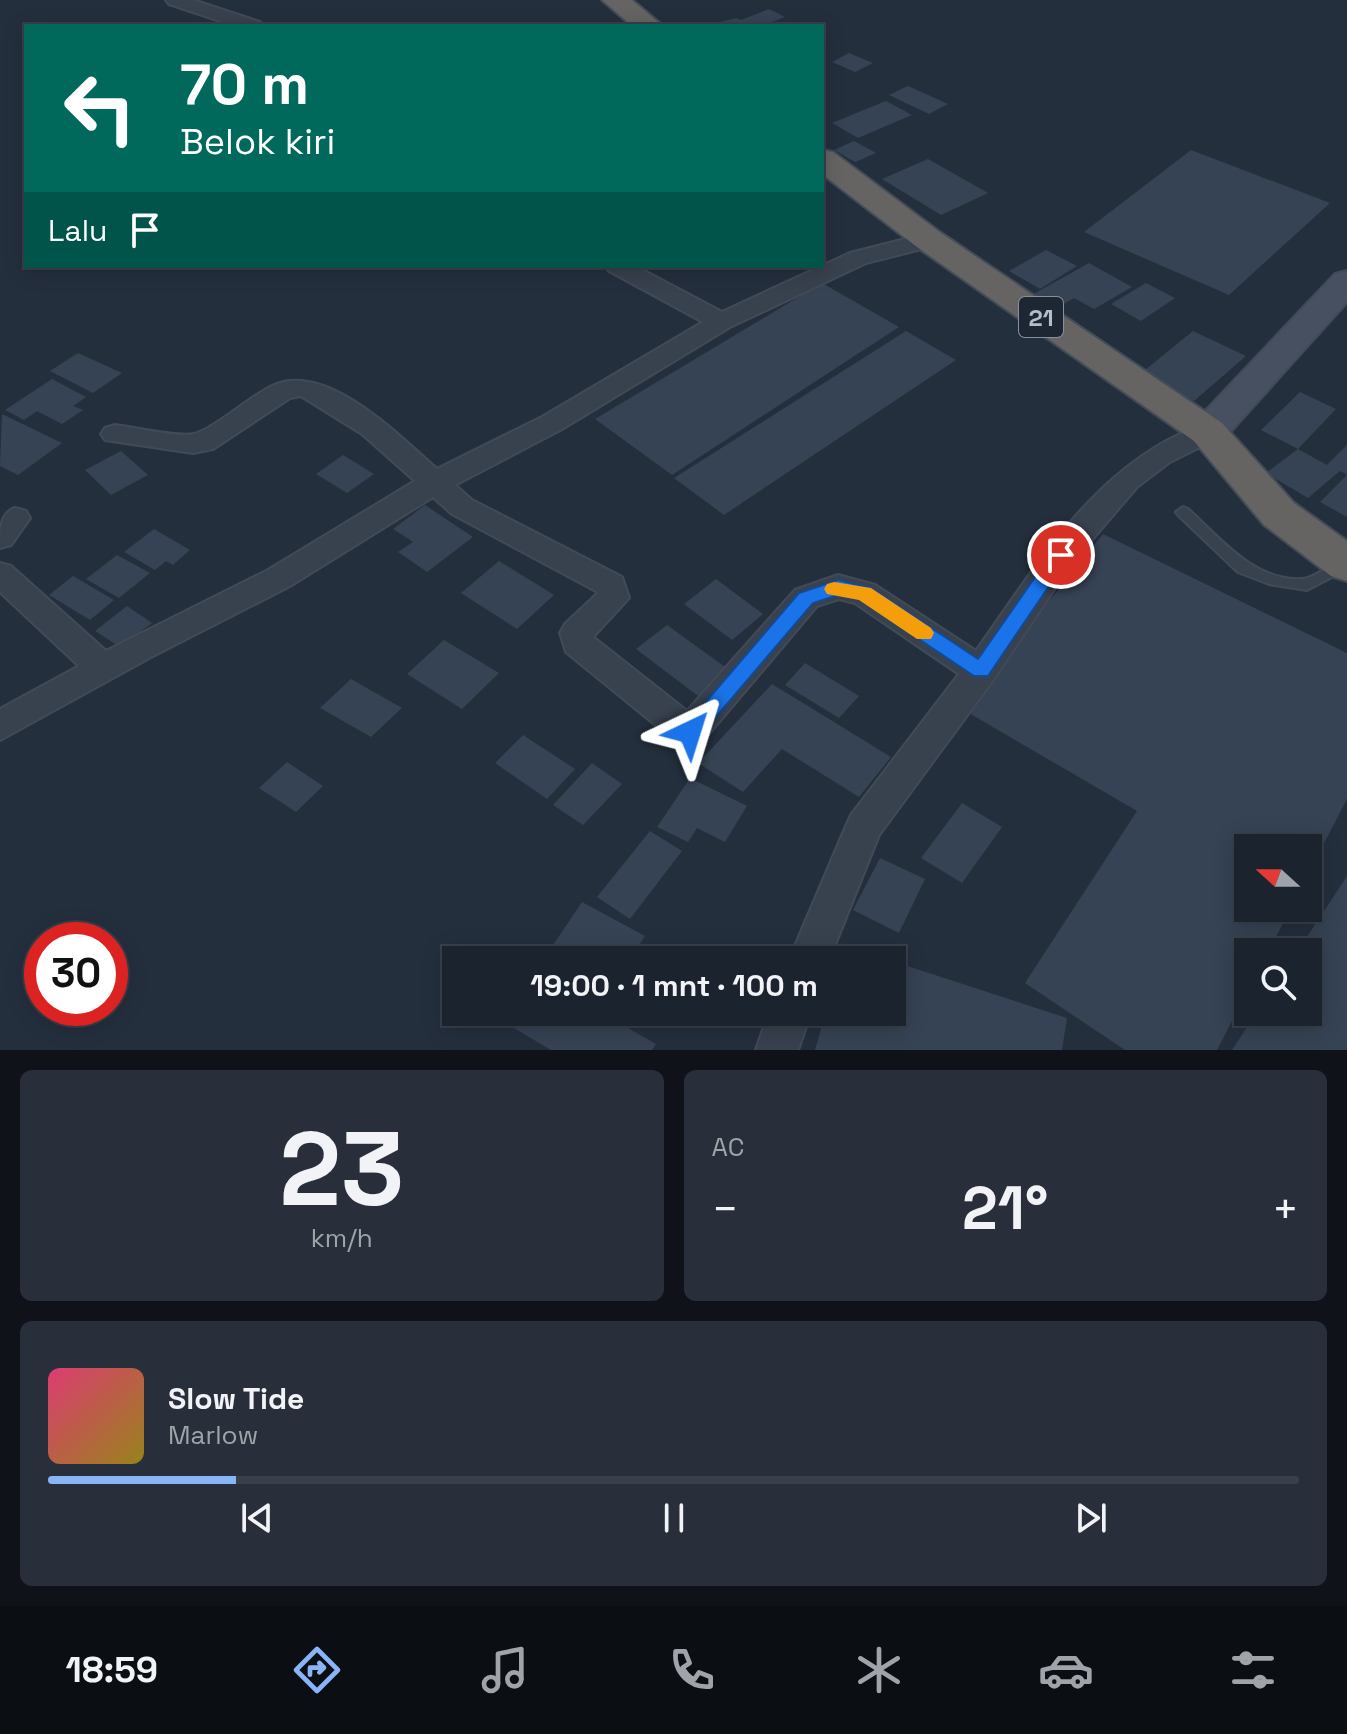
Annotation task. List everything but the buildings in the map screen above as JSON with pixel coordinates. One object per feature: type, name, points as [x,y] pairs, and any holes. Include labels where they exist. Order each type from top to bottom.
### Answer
[{"type":"highway","points":[[615,0],[646,24]]},
{"type":"highway","name":"21","points":[[824,161],[929,240],[1208,432],[1255,482],[1279,514],[1347,554]]},
{"type":"main road","points":[[1208,432],[1347,281]]},
{"type":"street","points":[[175,0],[247,24]]},
{"type":"street","points":[[0,726],[103,668],[279,578],[434,483],[552,423],[721,322],[858,258],[929,240]]},
{"type":"street","points":[[621,268],[721,322]]},
{"type":"street","points":[[115,434],[193,444],[203,442],[282,391],[304,387],[324,396],[372,428],[462,507],[611,585],[613,598],[576,633],[578,643],[690,732],[806,598],[838,587],[864,593],[981,671]]},
{"type":"street","points":[[815,946],[864,826],[981,671],[1061,555],[1127,480],[1160,455],[1208,432]]},
{"type":"street","points":[[0,574],[103,668]]},
{"type":"street","points":[[777,1050],[785,1026]]},
{"type":"lane","points":[[1183,512],[1243,568],[1274,580],[1307,585],[1331,574],[1347,554]]},
{"type":"slow traffic","points":[[834,589],[838,587],[864,593],[924,633]]},
{"type":"route","points":[[690,732],[806,598],[838,587],[864,593],[981,671],[1061,555]]}]
